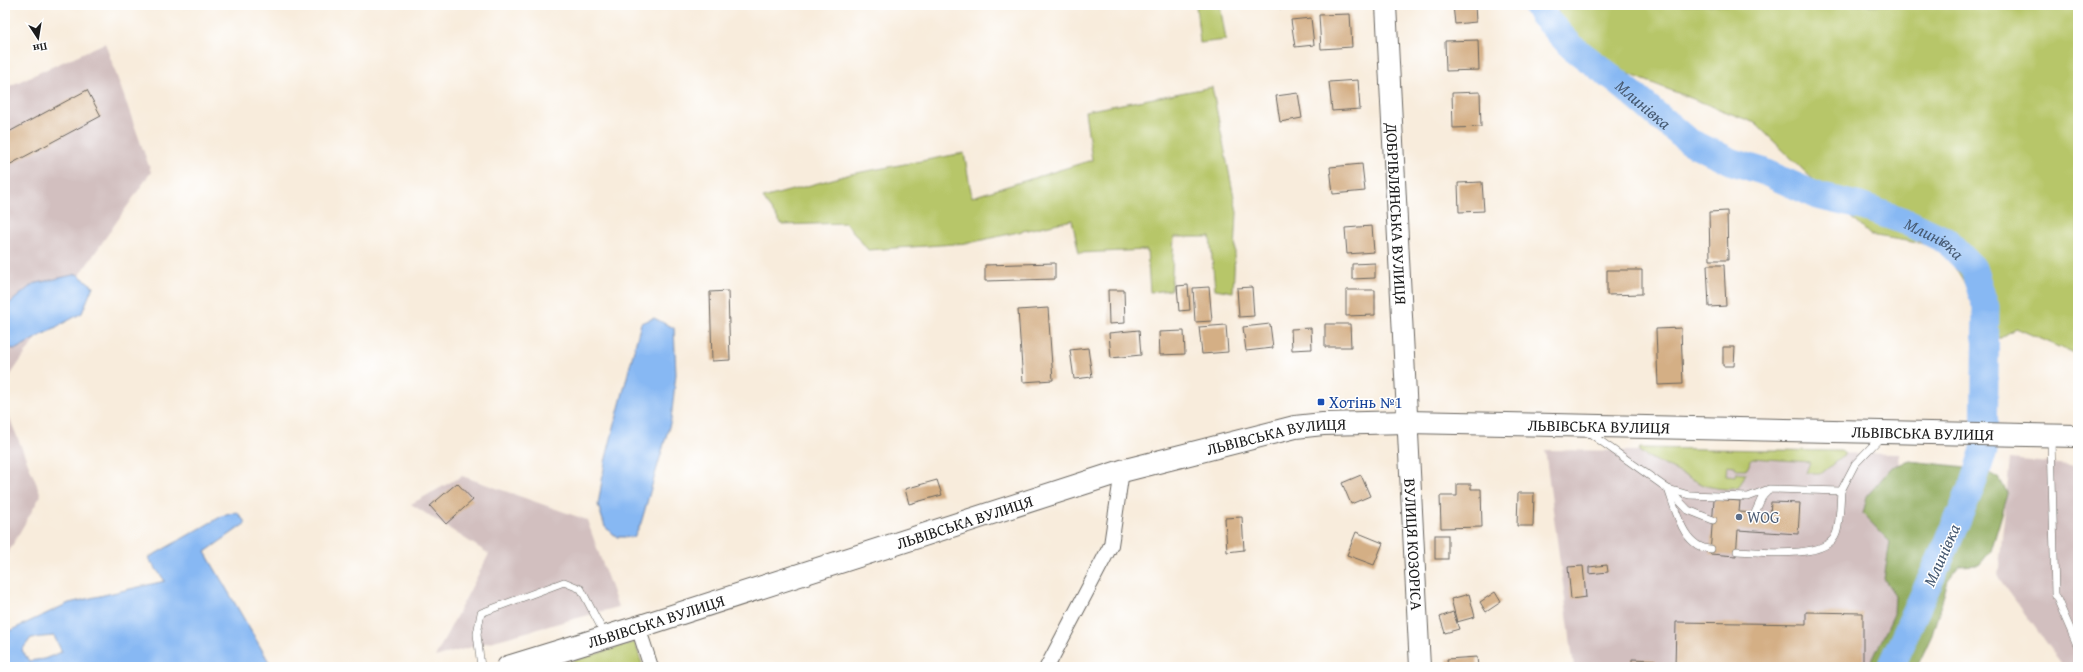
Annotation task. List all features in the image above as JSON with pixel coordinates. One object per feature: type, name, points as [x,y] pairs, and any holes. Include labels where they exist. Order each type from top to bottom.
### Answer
[{"type":"main road","name":"ЛЬВІВСЬКА ВУЛИЦЯ","points":[[508,667],[638,628],[1122,471],[1295,427],[1323,424],[1407,422],[2078,436]]},
{"type":"street","name":"ДОБРІВЛЯНСЬКА ВУЛИЦЯ","points":[[1386,5],[1407,422]]},
{"type":"street","name":"ВУЛИЦЯ КОЗОРІСА","points":[[1407,422],[1420,667]]},
{"type":"street","points":[[1047,667],[1111,545],[1122,471]]},
{"type":"street","points":[[638,628],[651,667]]},
{"type":"lane","points":[[1580,426],[1668,489],[1688,510],[1713,520]]},
{"type":"lane","points":[[1737,551],[1805,552],[1828,544],[1836,535],[1841,491],[1855,464],[1885,432]]},
{"type":"lane","points":[[2051,435],[2055,594],[2078,647]]},
{"type":"lane","points":[[1668,489],[1689,495],[1748,497],[1769,489],[1841,491]]},
{"type":"lane","points":[[1668,489],[1686,533],[1693,543],[1705,549],[1711,549]]},
{"type":"lane","points":[[1755,513],[1763,495],[1769,489]]},
{"type":"lane","points":[[481,667],[477,634],[481,613],[564,582],[581,589],[606,637]]},
{"type":"shaded area","points":[[105,43],[151,172],[5,383],[5,88]]},
{"type":"shaded area","points":[[5,407],[41,495],[5,558]]},
{"type":"shaded area","points":[[1545,450],[1899,454],[1908,589],[1881,667],[1574,667]]},
{"type":"shaded area","points":[[2010,459],[2078,466],[2078,667],[2064,667],[1998,577]]},
{"type":"shaded area","points":[[462,476],[587,520],[618,607],[435,657],[489,554],[411,504]]},
{"type":"green space","points":[[1196,5],[1220,5],[1226,40],[1200,43]]},
{"type":"green space","points":[[1558,5],[2078,5],[2078,355],[2016,328],[1999,339],[1942,247],[1870,235],[1755,123],[1603,64],[1558,15]]},
{"type":"green space","points":[[1212,87],[1237,212],[1233,292],[1215,289],[1210,237],[1174,237],[1171,290],[1150,292],[1147,250],[1079,253],[1072,220],[969,243],[868,250],[846,223],[782,225],[763,198],[851,174],[964,153],[972,197],[1092,160],[1085,111]]},
{"type":"green space","points":[[1640,448],[1841,451],[1845,454],[1822,473],[1806,473],[1810,462],[1752,458],[1747,469],[1736,469],[1735,466],[1727,465],[1726,475],[1735,476],[1736,472],[1746,473],[1739,487],[1727,489],[1704,485],[1646,456],[1639,451]]},
{"type":"green space","points":[[1910,461],[1983,469],[1999,478],[2008,494],[1991,551],[1979,565],[1960,566],[1948,581],[1932,635],[1917,667],[1869,667],[1894,614],[1895,595],[1884,579],[1890,542],[1863,514],[1867,496],[1892,467]]},
{"type":"green space","points":[[635,642],[643,667],[553,667]]},
{"type":"water","points":[[77,274],[93,286],[82,313],[16,349],[5,348],[5,307],[33,284]]},
{"type":"water","points":[[654,318],[674,328],[676,374],[671,420],[641,523],[634,537],[617,537],[605,527],[598,505],[605,462],[641,323]]},
{"type":"water","points":[[237,512],[246,523],[205,552],[272,667],[5,667],[5,633],[69,603],[165,581],[148,558],[222,516]],"holes":[[[54,636],[62,652],[44,659],[29,661],[22,650],[31,638]]]},
{"type":"building","points":[[1279,5],[1291,5],[1280,9]]},
{"type":"building","points":[[1453,5],[1475,5],[1476,22],[1455,24]]},
{"type":"building","points":[[1350,14],[1352,47],[1321,49],[1319,15]]},
{"type":"building","points":[[1311,18],[1314,45],[1295,47],[1291,20]]},
{"type":"building","points":[[1478,40],[1479,70],[1446,71],[1445,41]]},
{"type":"building","points":[[1358,80],[1360,109],[1332,111],[1329,82]]},
{"type":"building","points":[[87,90],[101,116],[5,167],[5,134]]},
{"type":"building","points":[[1480,92],[1481,127],[1453,128],[1452,93]]},
{"type":"building","points":[[1298,93],[1302,118],[1280,122],[1276,96]]},
{"type":"building","points":[[1362,164],[1365,191],[1333,194],[1330,167]]},
{"type":"building","points":[[1482,182],[1484,211],[1459,212],[1458,183]]},
{"type":"building","points":[[1727,211],[1728,260],[1710,260],[1709,212]]},
{"type":"building","points":[[1372,226],[1374,252],[1347,254],[1345,228]]},
{"type":"building","points":[[1055,263],[1055,279],[985,281],[985,265]]},
{"type":"building","points":[[1375,263],[1375,278],[1352,279],[1352,264]]},
{"type":"building","points":[[1707,265],[1724,265],[1726,306],[1709,307]]},
{"type":"building","points":[[1607,270],[1642,270],[1642,294],[1607,295]]},
{"type":"building","points":[[1188,285],[1190,310],[1179,311],[1177,286]]},
{"type":"building","points":[[1209,287],[1212,321],[1195,322],[1193,288]]},
{"type":"building","points":[[1252,287],[1254,316],[1239,317],[1237,288]]},
{"type":"building","points":[[1108,290],[1124,290],[1125,323],[1109,324]]},
{"type":"building","points":[[1346,290],[1375,290],[1375,315],[1346,316]]},
{"type":"building","points":[[728,291],[730,360],[712,361],[710,292]]},
{"type":"building","points":[[1048,308],[1053,380],[1023,382],[1018,310]]},
{"type":"building","points":[[1270,324],[1273,348],[1246,351],[1243,327]]},
{"type":"building","points":[[1325,324],[1350,324],[1351,347],[1325,347]]},
{"type":"building","points":[[1226,325],[1228,352],[1202,354],[1199,327]]},
{"type":"building","points":[[1311,328],[1312,349],[1292,350],[1291,329]]},
{"type":"building","points":[[1681,328],[1683,384],[1658,385],[1656,329]]},
{"type":"building","points":[[1139,330],[1141,355],[1111,358],[1109,333]]},
{"type":"building","points":[[1184,331],[1185,354],[1160,355],[1159,332]]},
{"type":"building","points":[[1723,347],[1735,347],[1734,366],[1723,366]]},
{"type":"building","points":[[1088,348],[1092,377],[1074,379],[1070,350]]},
{"type":"building","points":[[1361,475],[1370,496],[1351,504],[1342,483]]},
{"type":"building","points":[[937,480],[942,495],[909,504],[905,489]]},
{"type":"building","points":[[457,483],[473,500],[446,524],[430,506]]},
{"type":"building","points":[[1457,484],[1471,484],[1471,489],[1481,489],[1482,527],[1441,528],[1440,496],[1457,496]]},
{"type":"building","points":[[1518,493],[1534,493],[1533,526],[1517,526]]},
{"type":"building","points":[[1714,499],[1740,501],[1739,512],[1770,514],[1771,502],[1800,503],[1798,534],[1738,530],[1736,556],[1710,554]]},
{"type":"building","points":[[1242,517],[1244,550],[1227,552],[1225,518]]},
{"type":"building","points":[[1356,532],[1383,543],[1374,565],[1347,555]]},
{"type":"building","points":[[1435,535],[1448,535],[1448,559],[1435,559]]},
{"type":"building","points":[[1607,565],[1608,572],[1589,574],[1589,567]]},
{"type":"building","points":[[1583,566],[1586,597],[1571,599],[1568,567]]},
{"type":"building","points":[[1495,592],[1501,602],[1486,612],[1480,602]]},
{"type":"building","points":[[1469,594],[1475,617],[1457,622],[1451,599]]},
{"type":"building","points":[[1453,612],[1459,629],[1445,633],[1440,617]]},
{"type":"building","points":[[1806,612],[1863,613],[1863,667],[1675,667],[1676,622],[1806,624]]},
{"type":"building","points":[[1477,657],[1478,667],[1448,667],[1447,659]]},
{"type":"building","points":[[1632,659],[1655,660],[1654,667],[1632,667]]},
{"type":"waterway","name":"Млинівка","points":[[1536,5],[1541,14],[1572,47],[1618,82],[1688,141],[1733,162],[1762,171],[1818,196],[1860,206],[1907,222],[1947,241],[1973,268],[1986,307],[1984,450],[1972,486],[1947,544],[1890,667]]},
{"type":"place","name":"Хотінь №1","points":[[1321,402]]},
{"type":"place","name":"WOG","points":[[1739,517]]}]
